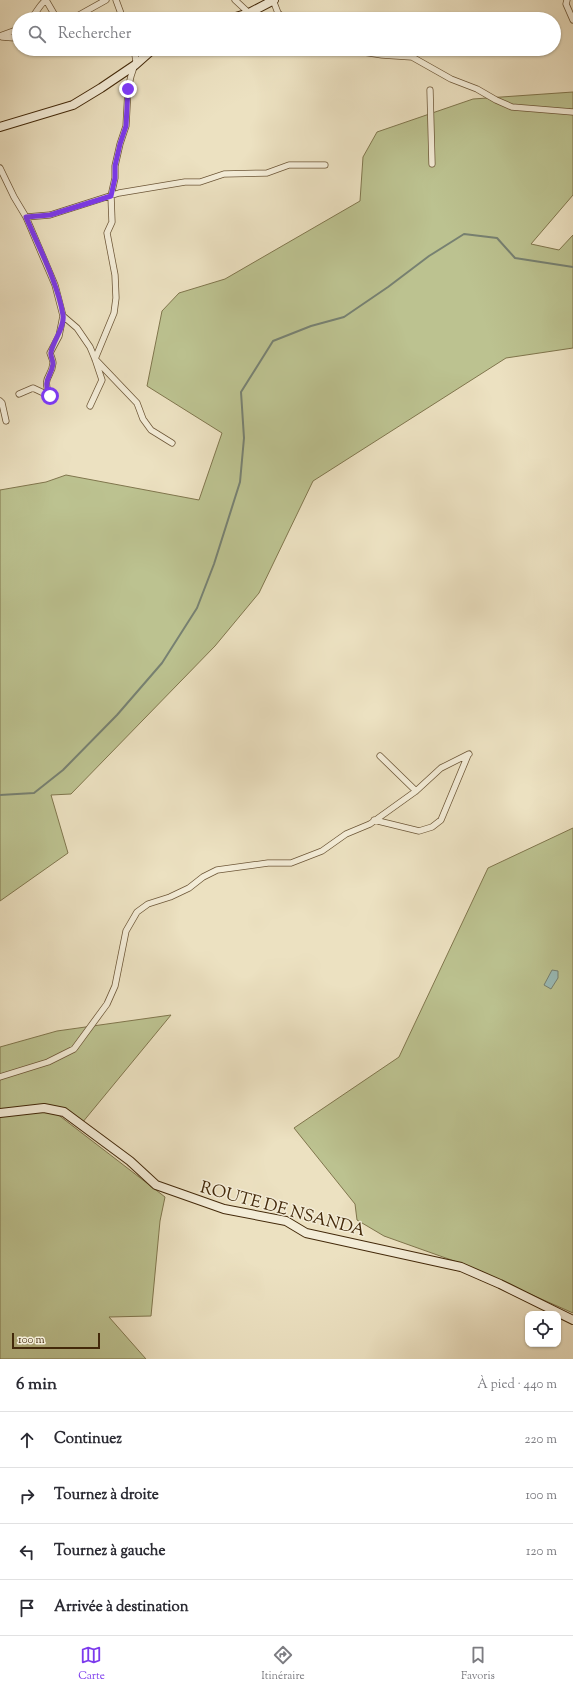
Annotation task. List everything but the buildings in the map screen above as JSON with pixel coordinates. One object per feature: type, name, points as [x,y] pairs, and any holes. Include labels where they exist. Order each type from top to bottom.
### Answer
[{"type":"street","points":[[37,12],[42,3],[46,0],[53,12]]},
{"type":"street","points":[[85,12],[106,0]]},
{"type":"street","points":[[116,0],[120,12]]},
{"type":"street","points":[[235,0],[248,12]]},
{"type":"street","points":[[251,12],[273,0],[278,12]]},
{"type":"street","points":[[567,0],[566,4],[573,20]]},
{"type":"street","points":[[0,37],[12,32]]},
{"type":"street","points":[[0,37],[12,38]]},
{"type":"street","points":[[95,359],[114,312],[116,298],[115,275],[107,233],[112,222],[111,196],[115,178],[115,166],[126,126],[128,89],[136,61],[135,56]]},
{"type":"street","points":[[0,127],[73,105],[102,88],[145,56]]},
{"type":"street","points":[[397,56],[412,57],[451,78],[512,107],[573,112]]},
{"type":"street","points":[[430,90],[432,164]]},
{"type":"street","points":[[26,217],[50,215],[111,196],[170,184],[200,182],[224,174],[266,173],[289,165],[325,165]]},
{"type":"street","points":[[0,168],[14,198],[26,217],[54,285],[63,316],[59,336],[50,353],[53,363],[46,380],[47,389],[50,396],[33,388],[19,394]]},
{"type":"street","points":[[63,316],[77,328],[90,347],[102,380],[90,406]]},
{"type":"street","points":[[95,359],[137,403],[143,419],[151,430],[172,443]]},
{"type":"street","points":[[0,401],[2,403],[6,421]]},
{"type":"street","points":[[0,1077],[48,1062],[74,1049],[107,1004],[115,986],[126,931],[137,912],[148,904],[170,897],[189,888],[203,877],[217,870],[268,863],[291,864],[322,852],[346,834],[374,820],[416,792],[441,768],[469,754],[441,820],[432,827],[419,831],[374,820]]},
{"type":"street","points":[[380,756],[416,792]]},
{"type":"street","name":"ROUTE DE NSANDA","points":[[0,1113],[44,1108],[64,1112],[130,1161],[156,1185],[224,1209],[286,1221],[306,1233],[462,1267],[573,1320]]},
{"type":"green space","points":[[573,92],[573,195],[531,244],[559,250],[573,235],[573,348],[506,358],[313,481],[259,593],[215,646],[71,794],[51,795],[68,853],[0,901],[0,490],[46,482],[66,475],[199,500],[222,433],[147,386],[162,311],[179,293],[225,279],[360,201],[363,157],[377,132],[473,99]]},
{"type":"green space","points":[[573,828],[573,1313],[457,1262],[384,1236],[357,1220],[355,1204],[294,1128],[399,1057],[488,868]]},
{"type":"green space","points":[[171,1015],[82,1123],[65,1110],[0,1110],[0,1047],[57,1031]]},
{"type":"green space","points":[[52,1110],[165,1197],[160,1221],[151,1316],[109,1317],[146,1359],[0,1359],[0,1117]]},
{"type":"water","points":[[552,970],[558,971],[558,978],[551,989],[544,985]]},
{"type":"waterway","points":[[0,795],[34,793],[63,770],[117,715],[162,663],[197,608],[214,564],[240,482],[244,438],[241,392],[273,341],[311,326],[344,317],[388,287],[429,256],[464,234],[497,238],[515,258],[573,267]]},
{"type":"route","points":[[50,396],[47,389],[46,380],[53,363],[50,353],[59,336],[63,316],[54,285],[26,217],[50,215],[111,196],[115,178],[115,166],[126,126],[128,89]]}]
